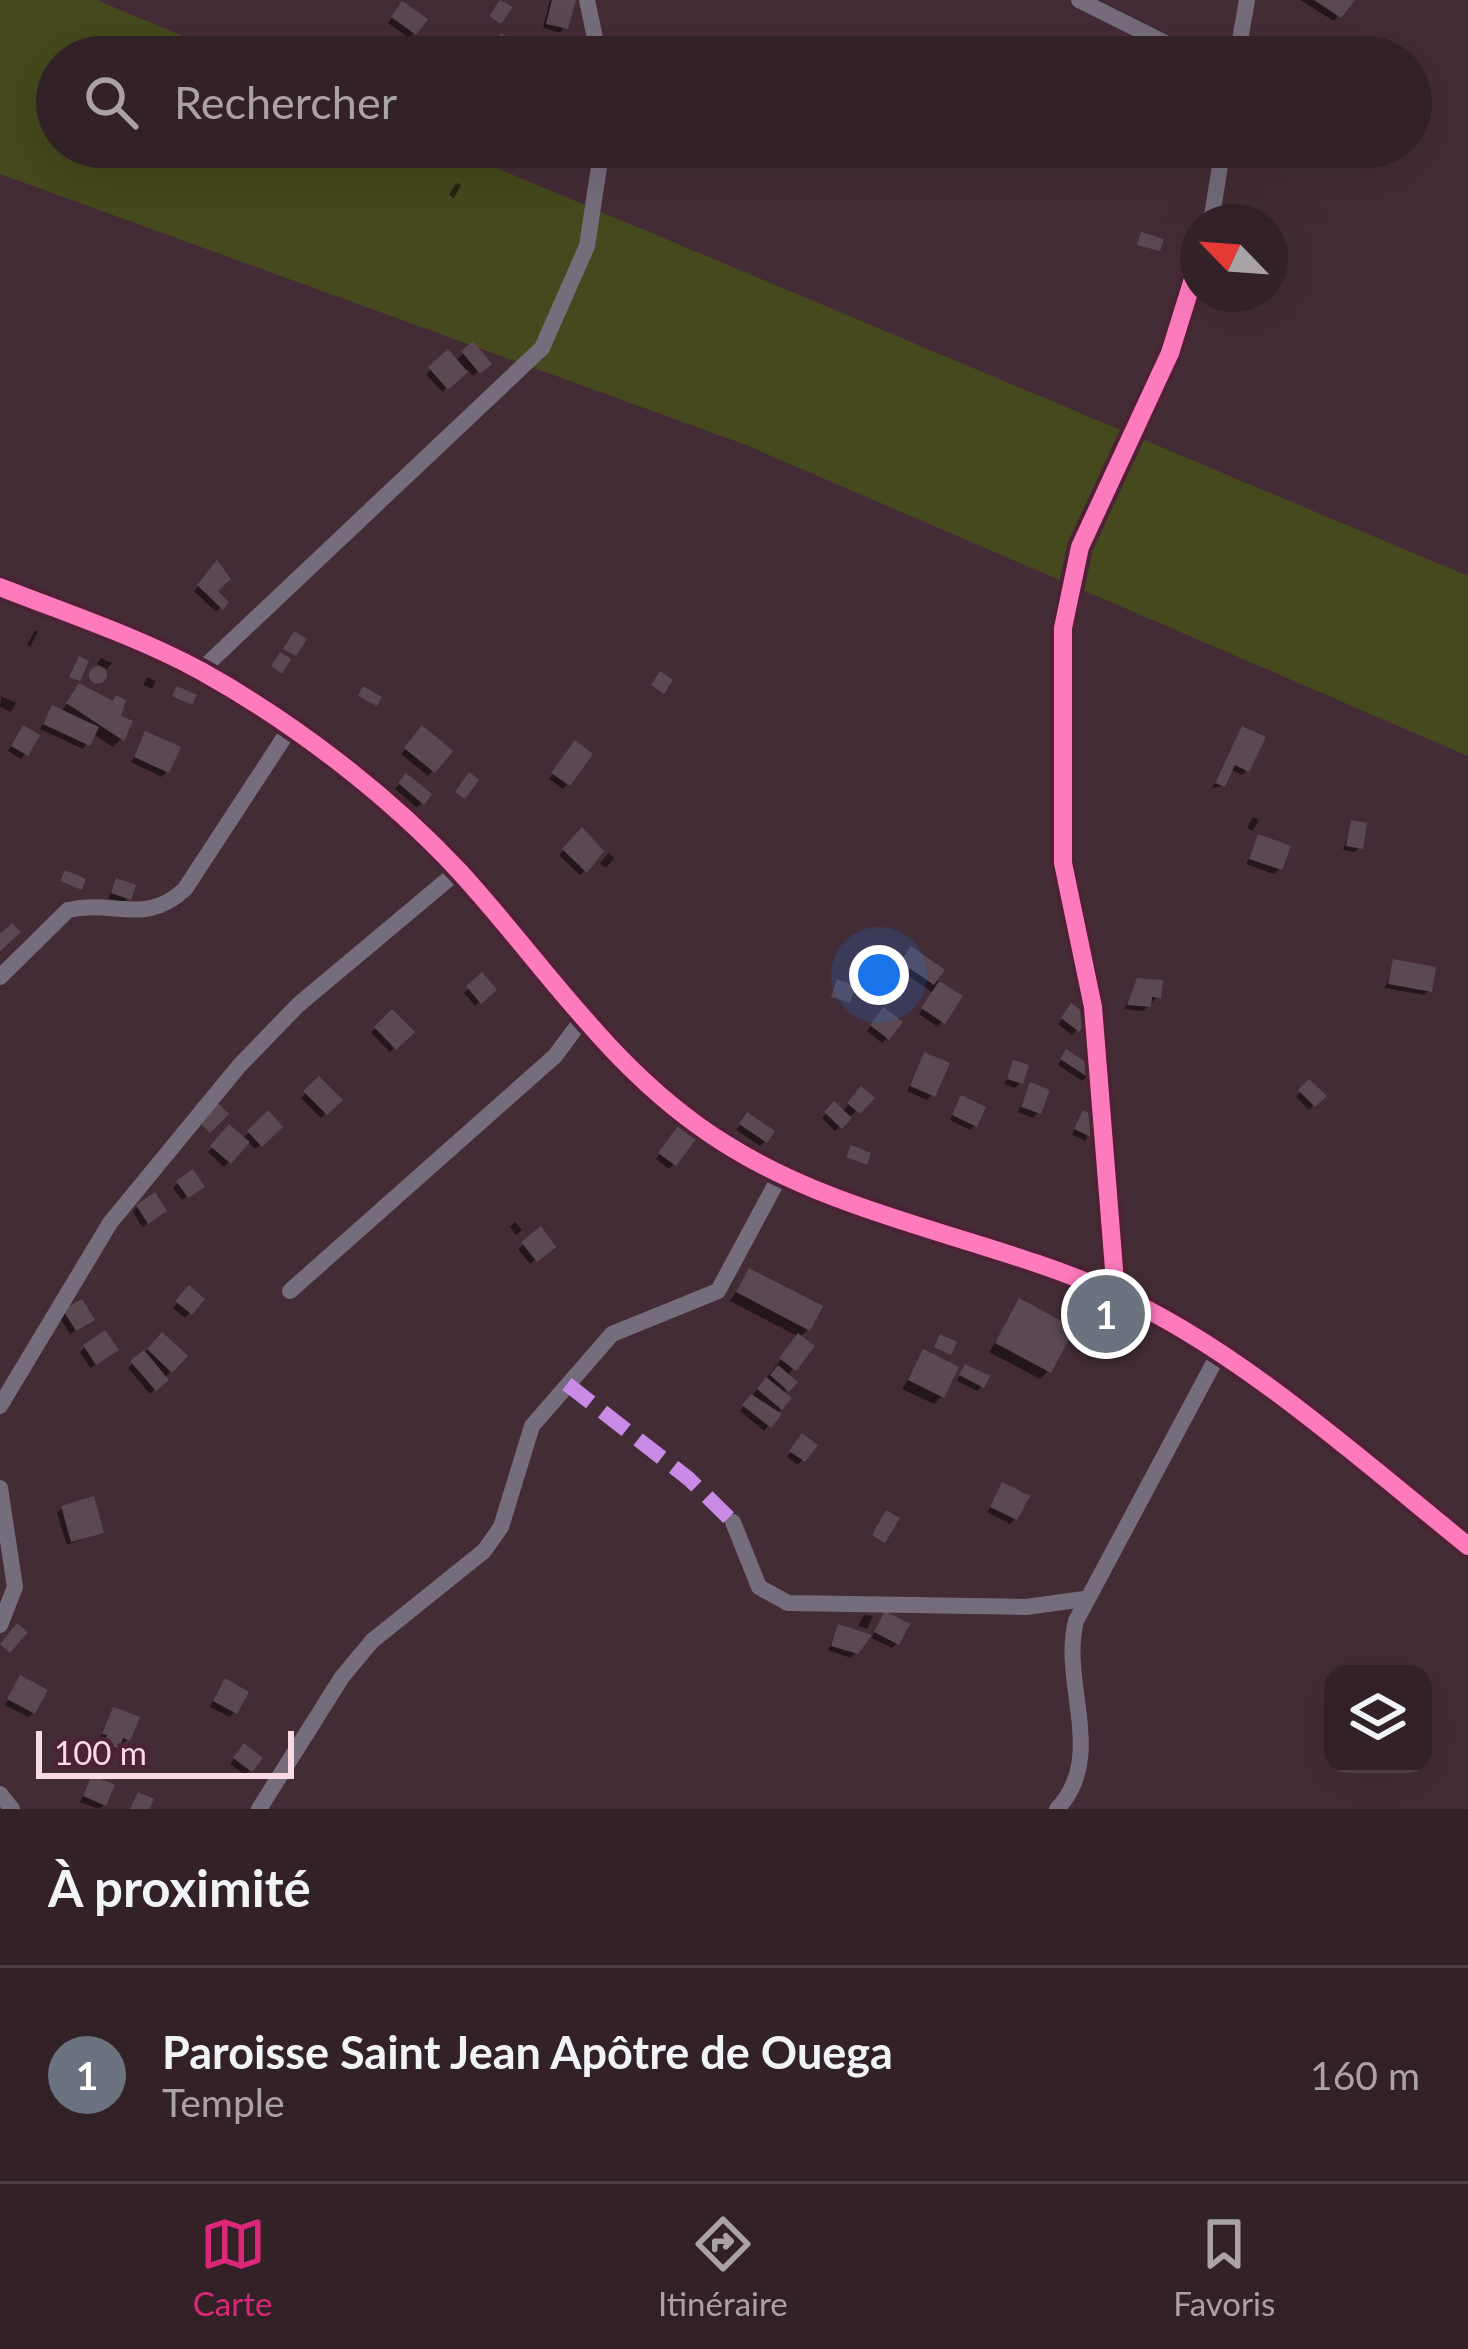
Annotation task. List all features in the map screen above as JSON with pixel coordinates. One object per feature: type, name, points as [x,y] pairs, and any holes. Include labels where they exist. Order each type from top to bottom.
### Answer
[{"type":"street","points":[[586,0],[594,36]]},
{"type":"street","points":[[1079,0],[1151,36]]},
{"type":"street","points":[[1241,36],[1247,0]]},
{"type":"street","points":[[200,670],[542,348],[586,246],[599,168]]},
{"type":"street","points":[[1214,204],[1220,168]]},
{"type":"street","points":[[1116,1294],[1093,1007],[1063,862],[1063,628],[1080,548],[1170,352],[1183,312]]},
{"type":"street","points":[[0,587],[200,670],[406,819],[458,871],[581,1021],[671,1107],[781,1174],[1116,1294],[1218,1355],[1468,1546]]},
{"type":"street","points":[[0,977],[68,910],[151,912],[169,904],[185,889],[289,730]]},
{"type":"street","points":[[0,1406],[110,1223],[239,1066],[298,1004],[458,871]]},
{"type":"street","points":[[290,1291],[555,1056],[581,1021]]},
{"type":"street","points":[[259,1809],[371,1641],[484,1551],[501,1527],[532,1426],[612,1334],[718,1291],[781,1174]]},
{"type":"street","points":[[1057,1809],[1078,1780],[1082,1759],[1069,1663],[1084,1599],[1218,1355]]},
{"type":"street","points":[[0,1488],[15,1587],[0,1625]]},
{"type":"street","points":[[733,1522],[759,1587],[788,1604],[1026,1607],[1084,1599]]},
{"type":"street","points":[[0,1794],[12,1809]]},
{"type":"green space","points":[[0,0],[97,0],[182,36],[36,36],[36,168],[497,168],[1468,576],[1468,756],[746,445],[0,174]]},
{"type":"building","points":[[500,0],[513,7],[501,24],[489,16]]},
{"type":"building","points":[[552,0],[576,0],[568,29],[546,24]]},
{"type":"building","points":[[1314,0],[1355,0],[1341,18]]},
{"type":"building","points":[[402,1],[428,19],[416,35],[391,17]]},
{"type":"building","points":[[1141,232],[1164,239],[1160,251],[1137,245]]},
{"type":"building","points":[[473,341],[492,364],[480,374],[461,351]]},
{"type":"building","points":[[448,349],[468,372],[448,390],[428,367]]},
{"type":"building","points":[[217,560],[231,579],[218,591],[229,602],[223,610],[197,585]]},
{"type":"building","points":[[294,631],[307,639],[296,656],[283,649]]},
{"type":"building","points":[[280,652],[291,659],[282,674],[271,666]]},
{"type":"building","points":[[79,656],[89,661],[80,681],[69,677]]},
{"type":"building","points":[[98,666],[107,675],[98,684],[89,675]]},
{"type":"building","points":[[660,671],[673,680],[664,694],[651,685]]},
{"type":"building","points":[[79,683],[113,701],[116,695],[126,700],[121,716],[133,721],[124,741],[66,703]]},
{"type":"building","points":[[177,686],[197,695],[192,705],[172,696]]},
{"type":"building","points":[[363,686],[382,697],[377,706],[358,696]]},
{"type":"building","points":[[52,705],[99,727],[90,746],[43,724]]},
{"type":"building","points":[[23,725],[40,735],[28,756],[11,746]]},
{"type":"building","points":[[422,725],[453,751],[435,773],[404,748]]},
{"type":"building","points":[[1242,726],[1266,737],[1249,772],[1235,765],[1225,787],[1215,783]]},
{"type":"building","points":[[145,731],[181,747],[169,773],[134,757]]},
{"type":"building","points":[[575,740],[593,754],[570,786],[551,773]]},
{"type":"building","points":[[469,772],[479,780],[465,799],[455,792]]},
{"type":"building","points":[[406,773],[432,794],[424,805],[398,783]]},
{"type":"building","points":[[1351,820],[1367,823],[1363,849],[1346,846]]},
{"type":"building","points":[[582,827],[604,851],[587,873],[562,849]]},
{"type":"building","points":[[1258,834],[1291,846],[1282,870],[1249,859]]},
{"type":"building","points":[[65,870],[86,879],[82,890],[60,881]]},
{"type":"building","points":[[116,878],[136,885],[131,900],[111,893]]},
{"type":"building","points":[[12,923],[21,932],[0,951],[0,934]]},
{"type":"building","points":[[911,946],[945,970],[934,985],[900,962]]},
{"type":"building","points":[[1393,959],[1436,967],[1432,992],[1388,984]]},
{"type":"building","points":[[482,972],[497,990],[481,1004],[466,986]]},
{"type":"building","points":[[1137,978],[1163,980],[1161,998],[1152,997],[1151,1007],[1127,1005]]},
{"type":"building","points":[[837,979],[856,986],[850,1003],[831,997]]},
{"type":"building","points":[[939,981],[963,996],[945,1024],[921,1008]]},
{"type":"building","points":[[1071,1003],[1090,1017],[1079,1032],[1061,1018]]},
{"type":"building","points":[[883,1007],[903,1022],[889,1040],[870,1025]]},
{"type":"building","points":[[392,1009],[415,1032],[396,1050],[374,1027]]},
{"type":"building","points":[[1066,1049],[1095,1068],[1089,1078],[1060,1059]]},
{"type":"building","points":[[924,1052],[950,1063],[935,1097],[910,1086]]},
{"type":"building","points":[[1013,1060],[1029,1065],[1023,1084],[1007,1079]]},
{"type":"building","points":[[319,1076],[343,1100],[327,1115],[303,1091]]},
{"type":"building","points":[[1309,1079],[1327,1096],[1315,1107],[1298,1090]]},
{"type":"building","points":[[1030,1082],[1050,1090],[1041,1114],[1021,1107]]},
{"type":"building","points":[[861,1086],[875,1098],[860,1114],[847,1103]]},
{"type":"building","points":[[961,1095],[986,1107],[977,1127],[952,1115]]},
{"type":"building","points":[[834,1101],[852,1118],[842,1129],[824,1112]]},
{"type":"building","points":[[218,1103],[229,1114],[210,1133],[198,1121]]},
{"type":"building","points":[[268,1110],[283,1127],[262,1147],[247,1131]]},
{"type":"building","points":[[1083,1110],[1093,1115],[1093,1138],[1074,1129]]},
{"type":"building","points":[[747,1112],[775,1131],[767,1143],[739,1124]]},
{"type":"building","points":[[229,1124],[250,1142],[231,1164],[210,1146]]},
{"type":"building","points":[[678,1126],[696,1139],[676,1166],[658,1153]]},
{"type":"building","points":[[851,1145],[871,1153],[867,1165],[846,1157]]},
{"type":"building","points":[[193,1169],[205,1187],[188,1198],[176,1181]]},
{"type":"building","points":[[155,1192],[167,1211],[148,1224],[136,1205]]},
{"type":"building","points":[[541,1226],[556,1247],[537,1262],[521,1242]]},
{"type":"building","points":[[749,1268],[823,1306],[810,1331],[736,1292]]},
{"type":"building","points":[[189,1285],[205,1299],[192,1315],[175,1301]]},
{"type":"building","points":[[1019,1298],[1075,1328],[1051,1373],[995,1343]]},
{"type":"building","points":[[82,1299],[95,1320],[76,1331],[63,1310]]},
{"type":"building","points":[[105,1330],[119,1350],[96,1365],[83,1345]]},
{"type":"building","points":[[162,1332],[188,1356],[172,1373],[147,1349]]},
{"type":"building","points":[[798,1333],[815,1346],[796,1371],[779,1358]]},
{"type":"building","points":[[940,1334],[957,1342],[951,1355],[934,1347]]},
{"type":"building","points":[[923,1349],[959,1367],[944,1398],[908,1380]]},
{"type":"building","points":[[144,1350],[169,1380],[156,1391],[130,1361]]},
{"type":"building","points":[[965,1364],[990,1376],[984,1388],[959,1375]]},
{"type":"building","points":[[778,1365],[798,1382],[789,1392],[770,1375]]},
{"type":"building","points":[[766,1377],[792,1398],[782,1410],[757,1389]]},
{"type":"building","points":[[751,1394],[782,1414],[771,1428],[742,1405]]},
{"type":"building","points":[[802,1433],[818,1445],[805,1462],[789,1451]]},
{"type":"building","points":[[1002,1482],[1030,1496],[1017,1520],[990,1507]]},
{"type":"building","points":[[94,1496],[104,1533],[71,1542],[61,1506]]},
{"type":"building","points":[[886,1510],[900,1518],[885,1543],[872,1535]]},
{"type":"building","points":[[885,1611],[910,1624],[899,1645],[874,1632]]},
{"type":"building","points":[[17,1623],[28,1632],[10,1653],[0,1644]]},
{"type":"building","points":[[838,1624],[872,1635],[858,1654],[831,1646]]},
{"type":"building","points":[[20,1675],[48,1690],[35,1714],[7,1699]]},
{"type":"building","points":[[225,1678],[249,1692],[237,1714],[213,1701]]},
{"type":"building","points":[[113,1707],[140,1717],[130,1741],[123,1738],[119,1749],[104,1743],[107,1735],[102,1734]]},
{"type":"building","points":[[244,1743],[263,1758],[252,1772],[233,1758]]},
{"type":"building","points":[[92,1775],[115,1785],[106,1806],[83,1796]]},
{"type":"building","points":[[138,1792],[154,1799],[149,1809],[130,1809]]},
{"type":"marked path","points":[[567,1384],[689,1479],[733,1522]]},
{"type":"cycle path","points":[[1116,1294],[1093,1007],[1063,863],[1063,628],[1080,547],[1170,353],[1183,312]]},
{"type":"cycle path","points":[[0,587],[177,659],[236,691],[338,761],[459,871],[614,1052],[684,1115],[724,1143],[817,1190],[1065,1274],[1159,1316],[1298,1408],[1468,1546]]},
{"type":"place","name":"Paroisse Saint Jean Apôtre de Ouega","points":[[1106,1314]]}]
